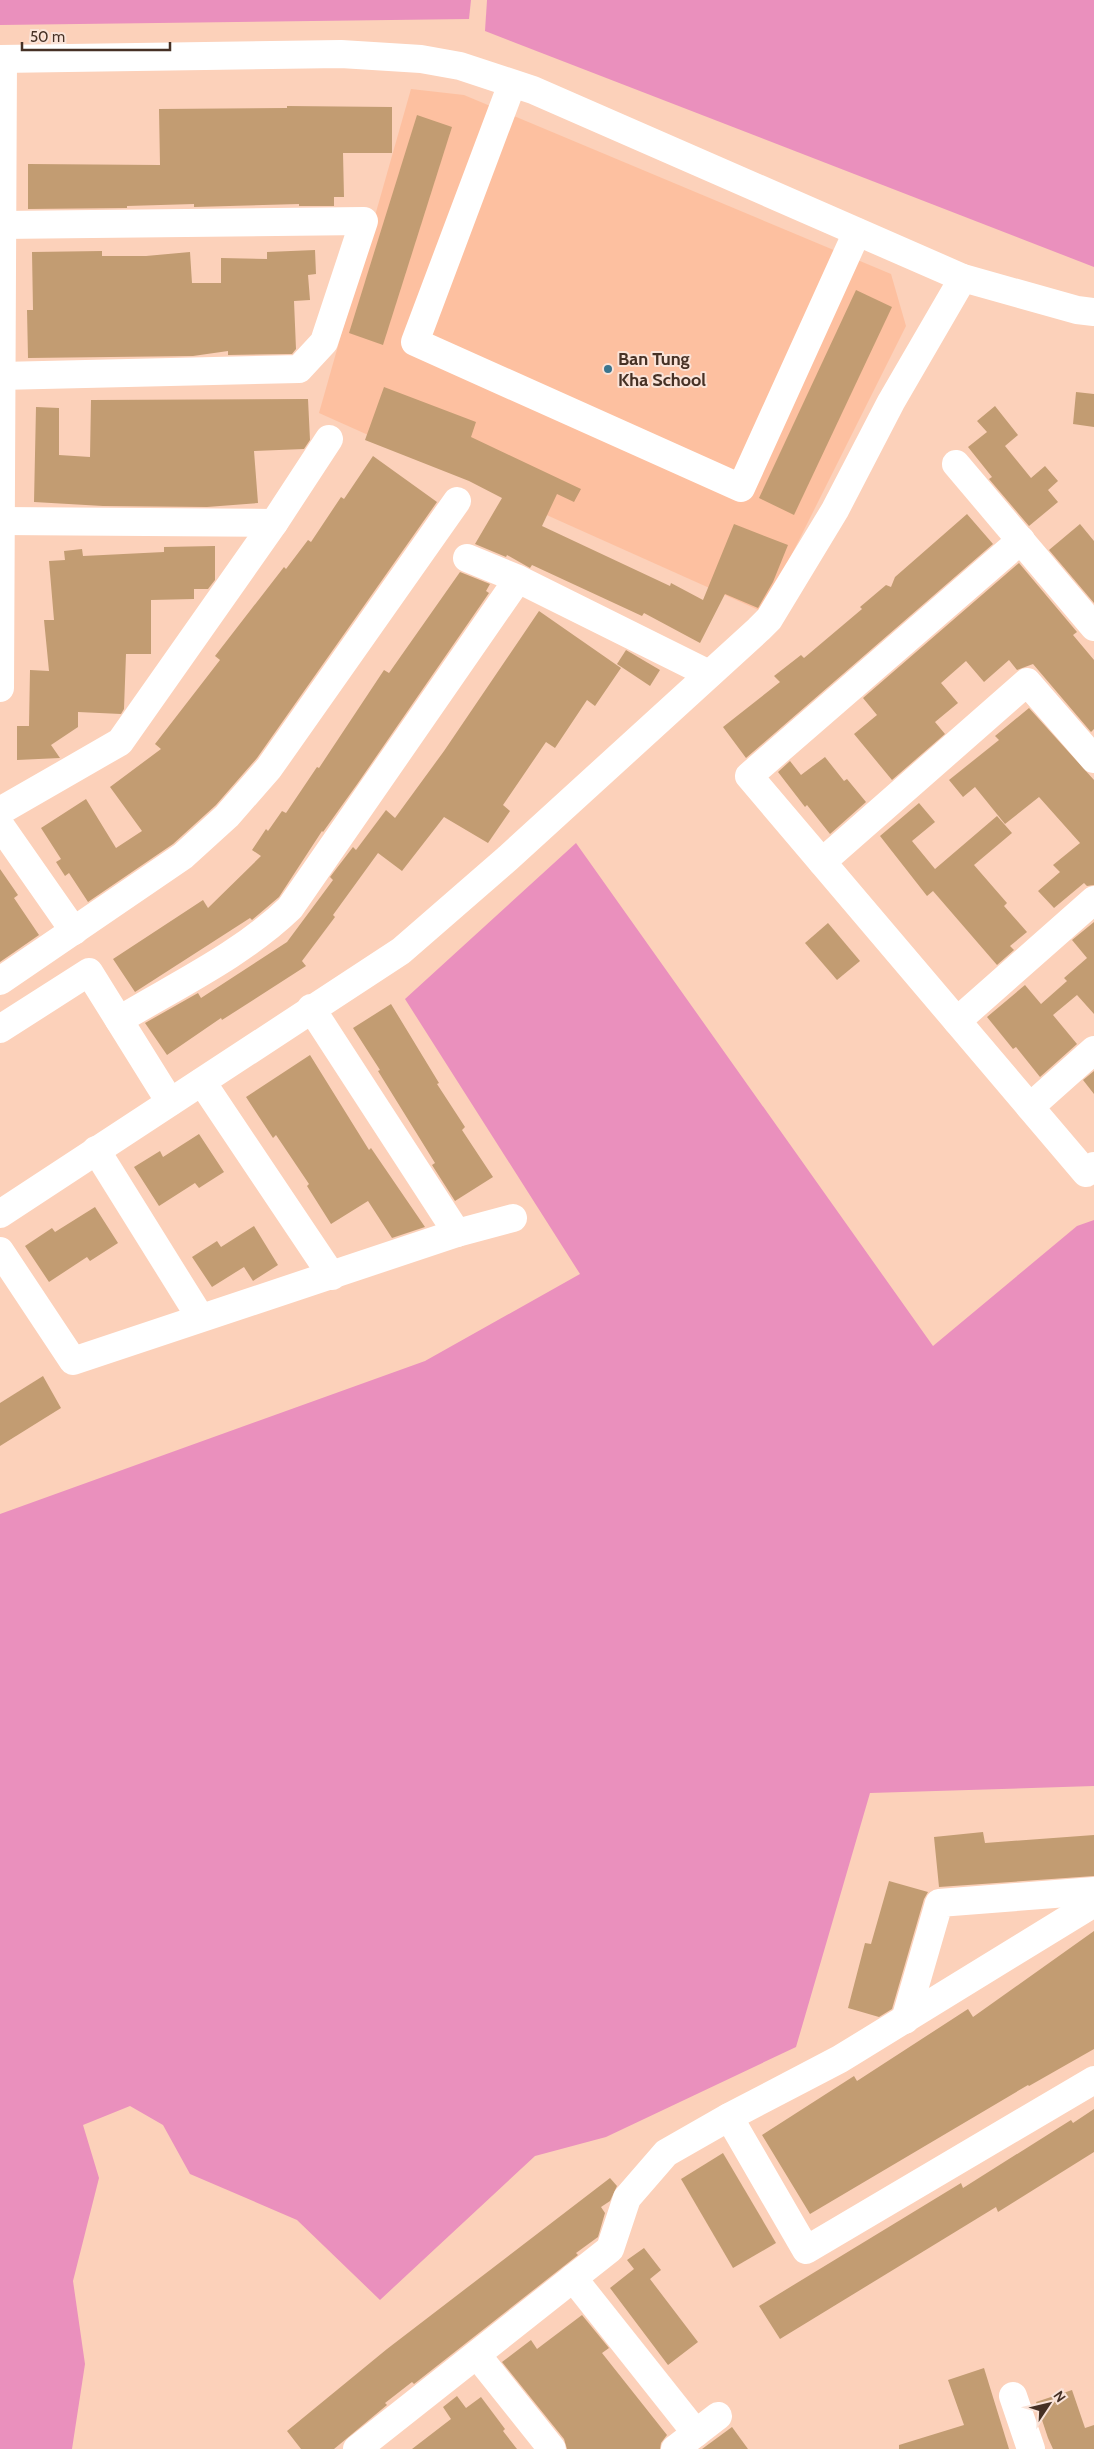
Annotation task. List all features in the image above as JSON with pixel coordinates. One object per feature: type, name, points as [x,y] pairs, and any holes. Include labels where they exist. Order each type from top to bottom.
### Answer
[{"type":"street","points":[[0,672],[2,59],[341,54],[422,59],[460,66],[533,90],[962,278],[1077,310],[1094,312]]},
{"type":"street","points":[[512,84],[415,342],[741,488],[857,232]]},
{"type":"street","points":[[1,225],[364,221],[324,342],[299,369],[1,376]]},
{"type":"street","points":[[0,1214],[202,1082],[311,1008],[401,951],[508,858],[748,640],[775,611],[835,510],[891,402],[962,278]]},
{"type":"street","points":[[0,810],[120,742],[274,523],[329,439]]},
{"type":"street","points":[[956,464],[1094,627]]},
{"type":"street","points":[[0,981],[182,856],[239,802],[269,768],[457,501]]},
{"type":"street","points":[[1,521],[274,523]]},
{"type":"street","points":[[1021,540],[749,776],[1086,1173],[1094,1166]]},
{"type":"street","points":[[467,558],[518,579],[709,674]]},
{"type":"street","points":[[119,1020],[240,948],[270,927],[290,908],[518,579]]},
{"type":"street","points":[[822,862],[1027,682],[1094,759]]},
{"type":"street","points":[[0,825],[74,930]]},
{"type":"street","points":[[957,1021],[1094,900]]},
{"type":"street","points":[[0,1029],[89,972],[170,1102]]},
{"type":"street","points":[[311,1008],[457,1233]]},
{"type":"street","points":[[1030,1107],[1094,1050]]},
{"type":"street","points":[[202,1082],[332,1276]]},
{"type":"street","points":[[96,1150],[200,1317]]},
{"type":"street","points":[[0,1251],[73,1361],[200,1317],[332,1276],[457,1233],[513,1218]]},
{"type":"street","points":[[905,2020],[939,1903],[1094,1891]]},
{"type":"street","points":[[373,2444],[477,2354],[610,2249],[627,2198],[666,2154],[729,2117],[840,2059],[1094,1903]]},
{"type":"street","points":[[729,2117],[806,2250],[1094,2080]]},
{"type":"street","points":[[573,2278],[696,2433]]},
{"type":"street","points":[[477,2354],[552,2449]]},
{"type":"street","points":[[1013,2396],[1031,2449]]},
{"type":"street","points":[[675,2449],[718,2416]]},
{"type":"shaded area","points":[[0,0],[471,0],[469,19],[0,25]]},
{"type":"shaded area","points":[[487,0],[1094,0],[1094,267],[485,31]]},
{"type":"shaded area","name":"Ban Tung Kha School","points":[[411,89],[464,95],[891,274],[906,326],[763,612],[319,413]]},
{"type":"shaded area","points":[[576,843],[933,1346],[1077,1226],[1094,1220],[1094,1786],[870,1793],[796,2047],[606,2137],[535,2156],[380,2300],[297,2220],[190,2174],[163,2125],[130,2106],[83,2125],[99,2178],[73,2281],[85,2364],[72,2449],[0,2449],[0,1514],[425,1361],[580,1274],[405,999]]},
{"type":"building","points":[[287,106],[392,107],[392,153],[343,153],[344,197],[334,197],[334,206],[299,206],[299,204],[194,207],[194,204],[127,206],[127,208],[28,209],[28,164],[160,165],[159,109],[287,108]]},
{"type":"building","points":[[417,115],[452,127],[383,345],[349,333]]},
{"type":"building","points":[[315,250],[316,274],[308,275],[310,300],[294,301],[296,349],[292,354],[228,355],[228,351],[193,356],[28,358],[27,310],[33,310],[32,252],[102,251],[102,256],[146,256],[190,252],[192,283],[221,283],[221,258],[267,259],[267,252]]},
{"type":"building","points":[[856,290],[892,307],[794,515],[759,498]]},
{"type":"building","points":[[384,387],[476,422],[471,437],[581,489],[574,502],[557,494],[542,526],[670,586],[671,583],[703,600],[734,524],[788,545],[773,582],[758,608],[725,594],[700,643],[644,613],[642,616],[532,565],[530,568],[507,555],[506,557],[475,544],[502,498],[469,481],[365,440]]},
{"type":"building","points":[[1076,392],[1094,394],[1094,427],[1073,424]]},
{"type":"building","points":[[308,399],[310,440],[304,449],[254,451],[258,503],[207,507],[103,506],[34,502],[36,407],[59,408],[59,455],[90,457],[91,400]]},
{"type":"building","points":[[995,406],[1018,435],[1005,446],[1031,478],[1045,466],[1058,481],[1048,490],[1058,502],[1029,526],[989,479],[992,477],[968,447],[987,432],[977,421]]},
{"type":"building","points":[[373,456],[437,502],[257,758],[216,805],[173,844],[88,902],[69,873],[65,876],[56,862],[61,859],[41,828],[86,799],[116,848],[142,831],[110,787],[161,749],[155,744],[220,660],[215,656],[284,567],[286,569],[308,540],[311,542],[341,497],[344,499]]},
{"type":"building","points":[[967,514],[993,544],[746,758],[723,727],[780,682],[774,676],[801,655],[804,658],[862,609],[860,607],[886,585],[891,587],[895,577]]},
{"type":"building","points":[[1080,524],[1094,541],[1094,603],[1049,550]]},
{"type":"building","points":[[215,546],[215,580],[208,589],[194,589],[194,599],[151,600],[151,654],[126,654],[124,709],[121,714],[78,712],[78,727],[51,745],[60,758],[17,760],[17,726],[29,726],[30,670],[49,671],[44,620],[54,620],[49,561],[65,560],[64,551],[82,549],[83,556],[164,552],[164,547]]},
{"type":"building","points":[[1019,563],[1077,632],[1073,635],[1094,660],[1094,729],[1091,732],[1033,664],[1017,670],[1009,660],[984,682],[966,661],[941,683],[958,703],[935,722],[945,734],[892,780],[854,734],[877,715],[863,698]]},
{"type":"building","points":[[460,572],[490,584],[486,591],[489,593],[358,783],[322,831],[279,897],[252,920],[250,918],[135,992],[113,959],[203,900],[208,908],[261,856],[252,850],[266,829],[268,831],[282,811],[286,813],[317,767],[319,768],[384,670],[389,673]]},
{"type":"building","points":[[539,611],[621,668],[595,706],[587,700],[555,748],[546,742],[503,805],[510,811],[488,843],[444,817],[402,871],[378,853],[333,915],[335,917],[302,961],[306,966],[222,1020],[221,1018],[167,1055],[145,1023],[198,993],[201,998],[287,942],[333,880],[330,877],[353,847],[356,850],[386,810],[395,818],[444,751]]},
{"type":"building","points":[[626,650],[660,670],[650,686],[617,664]]},
{"type":"building","points":[[1029,708],[1094,780],[1094,885],[1087,886],[1084,883],[1054,908],[1038,891],[1060,872],[1053,865],[1080,843],[1039,797],[1005,824],[975,787],[963,797],[949,780],[999,740],[995,736]]},
{"type":"building","points":[[825,757],[844,781],[847,779],[866,802],[830,834],[807,805],[805,807],[778,772],[790,761],[801,775]]},
{"type":"building","points":[[919,803],[935,822],[912,841],[935,869],[997,816],[1012,833],[974,865],[1007,903],[1004,906],[1027,932],[1010,946],[1014,950],[997,965],[933,891],[927,896],[880,836]]},
{"type":"building","points":[[0,869],[18,895],[14,898],[39,935],[0,962]]},
{"type":"building","points":[[1094,922],[1094,1014],[1077,995],[1053,1015],[1077,1044],[1040,1077],[1016,1047],[1013,1049],[987,1017],[1025,985],[1041,1004],[1067,981],[1064,978],[1087,958],[1072,940]]},
{"type":"building","points":[[828,923],[860,961],[837,980],[805,943]]},
{"type":"building","points":[[391,1004],[439,1083],[437,1084],[465,1127],[462,1130],[493,1177],[455,1201],[432,1165],[435,1163],[353,1028]]},
{"type":"building","points":[[310,1055],[369,1150],[371,1148],[425,1227],[392,1238],[368,1201],[331,1224],[307,1186],[309,1184],[276,1135],[273,1138],[246,1097]]},
{"type":"building","points":[[1094,1071],[1094,1094],[1083,1080]]},
{"type":"building","points":[[199,1134],[224,1172],[199,1188],[195,1183],[159,1206],[134,1167],[160,1151],[163,1157]]},
{"type":"building","points":[[95,1207],[118,1243],[90,1261],[87,1257],[49,1282],[25,1246],[52,1228],[55,1232]]},
{"type":"building","points":[[254,1226],[278,1265],[253,1281],[244,1267],[212,1287],[192,1257],[217,1241],[221,1247]]},
{"type":"building","points":[[43,1376],[61,1408],[0,1446],[0,1403]]},
{"type":"building","points":[[983,1832],[985,1843],[1094,1835],[1094,1876],[939,1887],[934,1837]]},
{"type":"building","points":[[889,1881],[928,1892],[924,1899],[892,2009],[879,2017],[848,2008],[865,1943],[871,1944]]},
{"type":"building","points":[[1094,1931],[1094,2049],[1028,2085],[810,2214],[762,2135],[854,2076],[857,2081],[968,2009],[973,2017]]},
{"type":"building","points":[[1094,2109],[1094,2152],[998,2212],[996,2207],[780,2339],[759,2306],[961,2183],[963,2188],[1071,2120],[1073,2123]]},
{"type":"building","points":[[723,2153],[776,2243],[733,2268],[681,2179]]},
{"type":"building","points":[[610,2178],[617,2186],[610,2201],[601,2207],[605,2213],[598,2237],[576,2253],[578,2255],[414,2384],[412,2382],[385,2403],[387,2405],[334,2449],[301,2449],[287,2431],[387,2349]]},
{"type":"building","points":[[644,2248],[661,2270],[650,2279],[698,2342],[668,2365],[610,2288],[634,2269],[627,2260]]},
{"type":"building","points":[[582,2315],[609,2348],[602,2353],[667,2435],[661,2443],[660,2449],[567,2449],[564,2439],[502,2362],[531,2340],[537,2349]]},
{"type":"building","points":[[984,2368],[1009,2449],[899,2449],[899,2445],[964,2425],[948,2380]]},
{"type":"building","points":[[1072,2390],[1085,2428],[1094,2425],[1094,2449],[1053,2449],[1048,2438],[1036,2402]]},
{"type":"building","points":[[457,2396],[466,2408],[481,2397],[505,2429],[503,2431],[517,2449],[412,2449],[451,2419],[443,2407]]},
{"type":"building","points":[[732,2427],[748,2449],[702,2449]]},
{"type":"place","name":"Ban Tung Kha School","points":[[608,369]]}]
